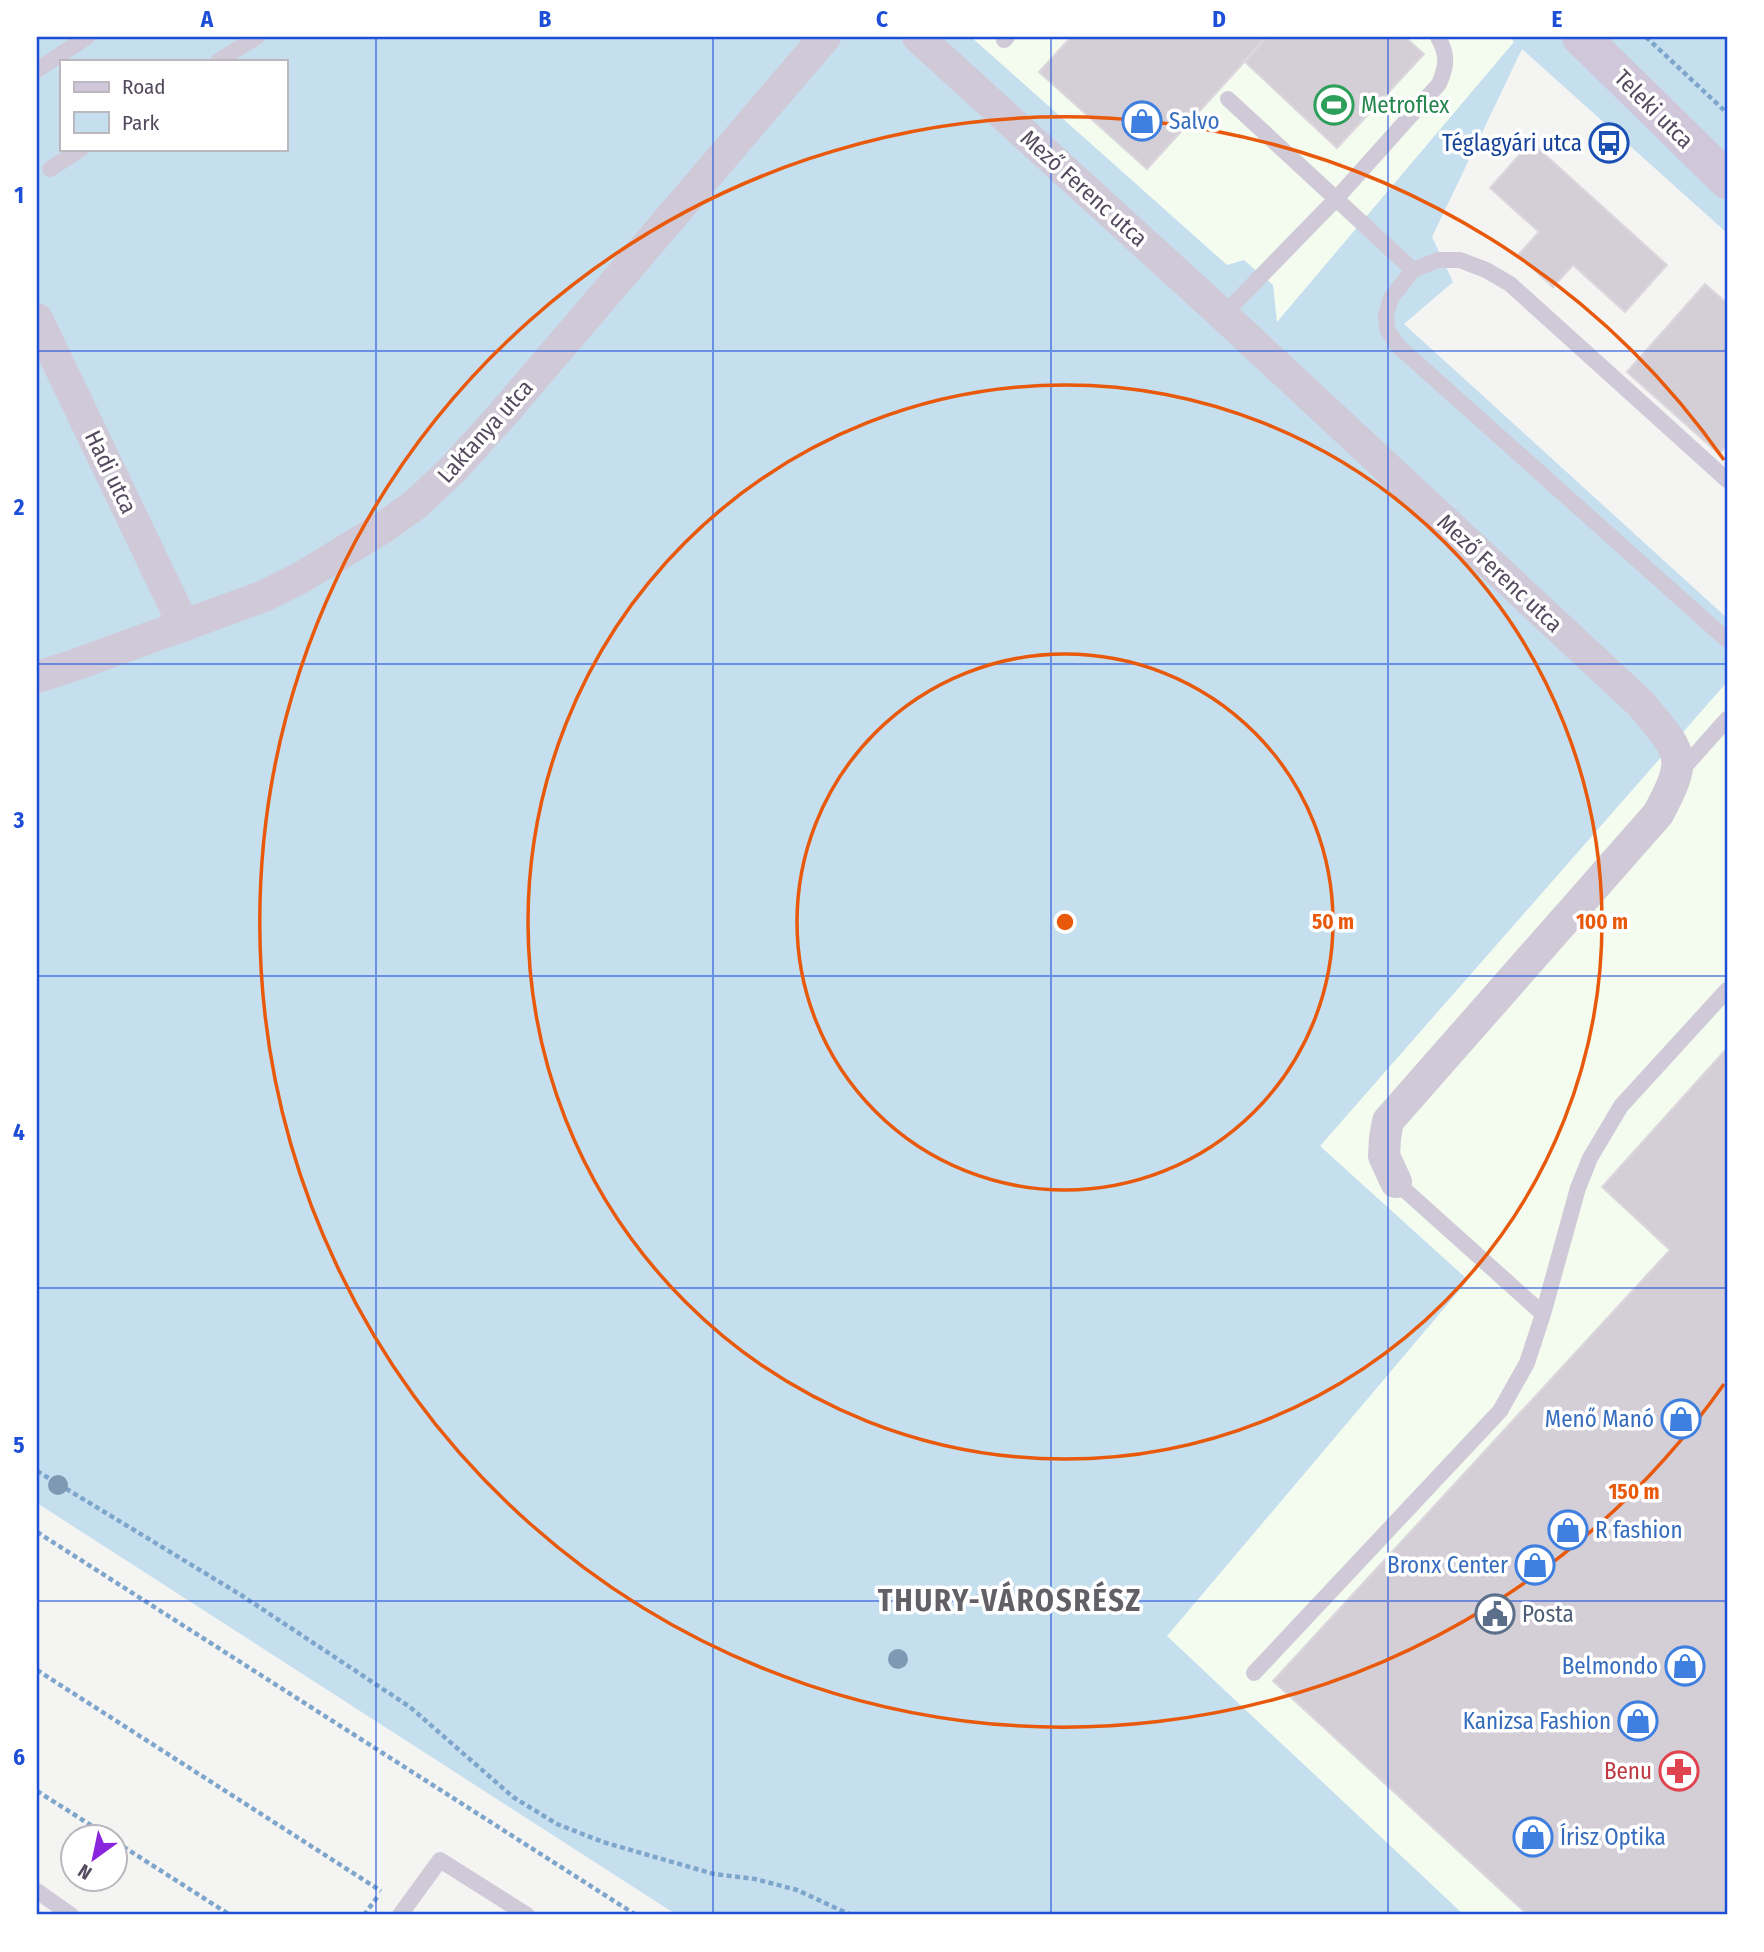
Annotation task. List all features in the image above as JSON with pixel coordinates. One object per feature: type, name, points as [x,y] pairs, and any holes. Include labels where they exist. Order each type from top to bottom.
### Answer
[{"type":"main road","name":"Teleki utca","points":[[1580,37],[1727,180]]},
{"type":"street","name":"Laktanya utca","points":[[37,677],[264,596],[302,577],[384,527],[416,504],[454,468],[502,415],[825,37]]},
{"type":"street","name":"Mező Ferenc utca","points":[[918,37],[1223,314],[1641,704],[1676,750],[1679,766],[1676,777]]},
{"type":"street","name":"Hadi utca","points":[[37,319],[184,626]]},
{"type":"street","points":[[1396,1182],[1384,1156],[1388,1121],[1658,814],[1676,777]]},
{"type":"lane","points":[[37,70],[87,37]]},
{"type":"lane","points":[[220,60],[257,37]]},
{"type":"lane","points":[[1223,314],[1336,199],[1439,84],[1446,61],[1444,48],[1438,37]]},
{"type":"lane","points":[[1228,99],[1413,270]]},
{"type":"lane","points":[[50,169],[79,150]]},
{"type":"lane","points":[[1727,480],[1510,284],[1486,270],[1460,260],[1438,260],[1413,270],[1391,298],[1386,315],[1387,329],[1398,346],[1727,639]]},
{"type":"lane","points":[[1676,777],[1727,719]]},
{"type":"lane","points":[[1254,1673],[1500,1411],[1527,1363],[1578,1188],[1590,1158],[1621,1106],[1727,990]]},
{"type":"lane","points":[[1396,1182],[1543,1314]]},
{"type":"lane","points":[[400,1915],[440,1860],[527,1915]]},
{"type":"lane","points":[[37,1891],[71,1915]]},
{"type":"path","points":[[1646,37],[1727,113]]},
{"type":"path","points":[[37,1471],[241,1595],[410,1707],[513,1797],[557,1824],[603,1842],[714,1874],[755,1879],[797,1891],[850,1915]]},
{"type":"path","points":[[37,1532],[636,1915]]},
{"type":"path","points":[[37,1670],[381,1891]]},
{"type":"path","points":[[37,1791],[86,1822]]},
{"type":"path","points":[[130,1851],[230,1915]]},
{"type":"shaded area","points":[[971,37],[1510,37],[1514,42],[1277,323],[1244,261],[1227,265]]},
{"type":"shaded area","points":[[1727,682],[1727,1915],[1464,1915],[1167,1636],[1468,1280],[1320,1146]]},
{"type":"green space","points":[[37,37],[971,37],[1227,265],[1244,260],[1273,285],[1277,322],[1514,42],[1510,37],[1727,37],[1727,233],[1522,49],[1432,237],[1453,282],[1404,324],[1727,618],[1727,682],[1320,1146],[1468,1280],[1167,1636],[1464,1915],[677,1915],[37,1503]]},
{"type":"building","name":"Salvo","points":[[1071,37],[1267,37],[1147,169],[1039,72]]},
{"type":"building","name":"Metroflex","points":[[1267,37],[1405,37],[1424,54],[1337,148],[1244,61]]},
{"type":"building","points":[[1531,142],[1667,265],[1625,312],[1573,265],[1553,287],[1518,255],[1539,232],[1490,188]]},
{"type":"building","points":[[1705,284],[1727,303],[1727,445],[1719,454],[1627,372]]},
{"type":"building","points":[[1727,1048],[1727,1915],[1528,1915],[1273,1681],[1670,1250],[1602,1187]]},
{"type":"place","name":"Metroflex","points":[[1334,105]]},
{"type":"place","name":"Salvo","points":[[1142,121]]},
{"type":"place","name":"Téglagyári utca","points":[[1609,143]]},
{"type":"place","name":"Menő Manó","points":[[1681,1419]]},
{"type":"place","name":"R fashion","points":[[1568,1530]]},
{"type":"place","name":"Bronx Center","points":[[1535,1565]]},
{"type":"place","name":"Posta","points":[[1495,1614]]},
{"type":"place","name":"Belmondo","points":[[1685,1666]]},
{"type":"place","name":"Kanizsa Fashion","points":[[1638,1721]]},
{"type":"place","name":"Benu","points":[[1679,1771]]},
{"type":"place","name":"Írisz Optika","points":[[1533,1837]]},
{"type":"district","name":"THURY-VÁROSRÉSZ","points":[[1010,1601]]}]
